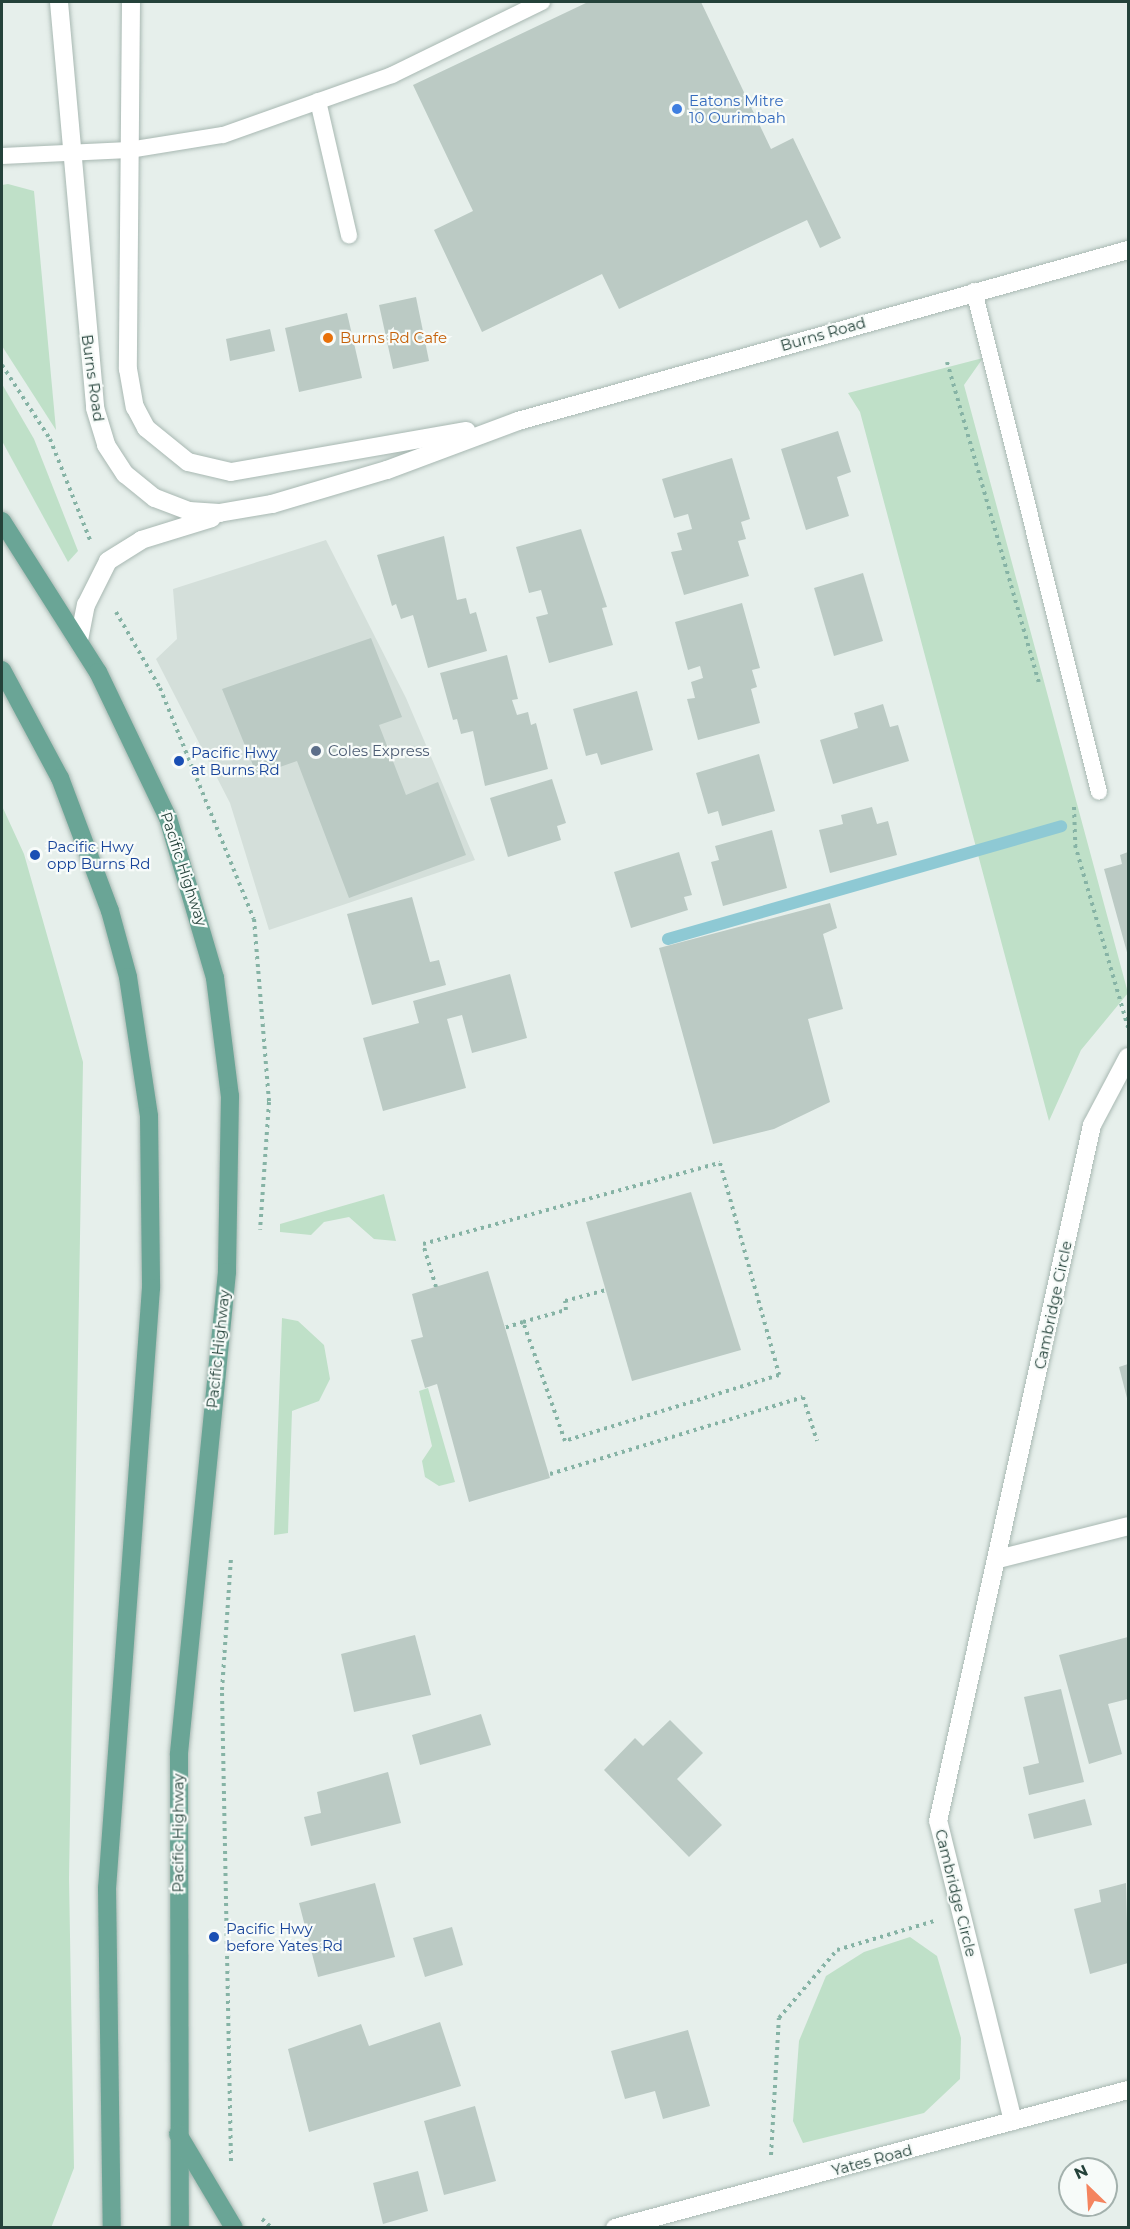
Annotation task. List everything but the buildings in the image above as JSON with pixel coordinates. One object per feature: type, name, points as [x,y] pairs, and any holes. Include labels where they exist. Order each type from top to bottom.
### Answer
[{"type":"main road","name":"Pacific Highway","points":[[2,521],[79,640],[146,766],[189,875],[215,978],[230,1096],[227,1272],[179,1755],[176,2130],[180,2228]]},
{"type":"main road","points":[[2,670],[60,778],[110,911],[128,977],[149,1116],[151,1288],[106,1888],[112,2228]]},
{"type":"main road","points":[[176,2130],[234,2228]]},
{"type":"street","name":"Burns Road","points":[[59,2],[90,377],[106,445],[125,474],[155,498],[189,511],[237,511],[348,482],[518,421],[974,291],[1128,250]]},
{"type":"street","name":"Burns Road","points":[[131,2],[129,384],[141,419],[166,447],[200,467],[250,471],[518,421]]},
{"type":"street","points":[[79,640],[92,588],[116,553],[237,511]]},
{"type":"street","name":"Cambridge Circle","points":[[1013,2121],[938,1821],[998,1559],[1092,1125],[1128,1058]]},
{"type":"street","points":[[998,1559],[1128,1526]]},
{"type":"street","name":"Yates Road","points":[[615,2228],[1128,2090]]},
{"type":"lane","points":[[2,156],[129,150],[223,135],[392,75],[542,2]]},
{"type":"lane","points":[[318,101],[349,235]]},
{"type":"lane","points":[[974,291],[1099,792]]},
{"type":"path","points":[[947,362],[1042,693]]},
{"type":"path","points":[[2,365],[51,439],[93,545]]},
{"type":"path","points":[[1071,798],[1075,844],[1128,1027]]},
{"type":"path","points":[[436,1287],[423,1244],[720,1163],[779,1375],[566,1441],[523,1322]]},
{"type":"path","points":[[505,1328],[566,1310],[565,1301],[606,1290]]},
{"type":"path","points":[[550,1473],[803,1397],[817,1440]]},
{"type":"path","points":[[769,2188],[779,2018],[837,1950],[961,1914]]},
{"type":"shaded area","name":"Coles Express","points":[[326,540],[406,698],[475,860],[269,930],[230,803],[156,659],[177,639],[173,589]]},
{"type":"green space","points":[[8,184],[34,191],[56,430],[2,346],[2,185]]},
{"type":"green space","points":[[983,358],[964,385],[1128,993],[1081,1050],[1049,1121],[860,412],[848,393]]},
{"type":"green space","points":[[2,384],[34,439],[78,551],[68,562],[2,441]]},
{"type":"green space","points":[[2,806],[24,854],[83,1062],[69,1878],[74,2168],[51,2228],[2,2227]]},
{"type":"green space","points":[[384,1194],[396,1241],[374,1239],[349,1217],[324,1222],[311,1235],[280,1232],[280,1224]]},
{"type":"green space","points":[[282,1318],[298,1321],[324,1345],[330,1379],[319,1401],[292,1411],[288,1533],[274,1535]]},
{"type":"green space","points":[[428,1388],[455,1482],[439,1486],[425,1477],[422,1461],[432,1446],[419,1391]]},
{"type":"green space","points":[[910,1937],[937,1956],[961,2038],[960,2079],[924,2113],[803,2143],[793,2121],[799,2041],[826,1976],[864,1952]]},
{"type":"waterway","points":[[668,939],[1061,826]]},
{"type":"place","name":"Eatons Mitre 10 Ourimbah","points":[[677,109]]},
{"type":"place","name":"Burns Rd Cafe","points":[[328,338]]},
{"type":"place","name":"Coles Express","points":[[316,751]]},
{"type":"place","name":"Pacific Hwy at Burns Rd","points":[[179,761]]},
{"type":"place","name":"Pacific Hwy opp Burns Rd","points":[[35,855]]},
{"type":"place","name":"Pacific Hwy before Yates Rd","points":[[214,1937]]}]
